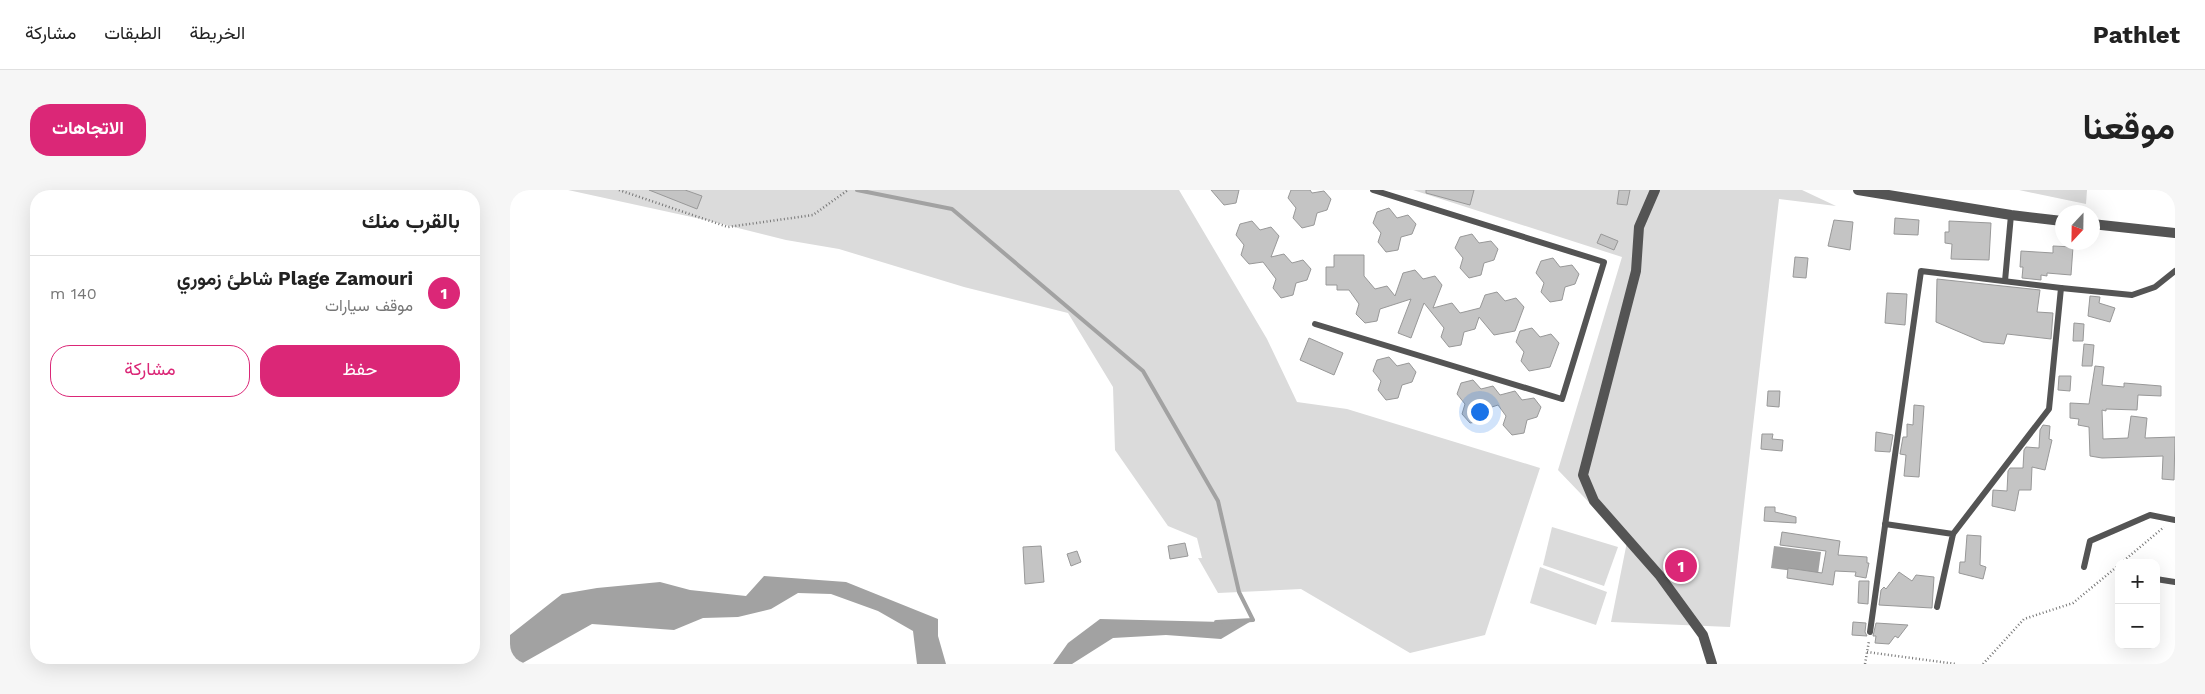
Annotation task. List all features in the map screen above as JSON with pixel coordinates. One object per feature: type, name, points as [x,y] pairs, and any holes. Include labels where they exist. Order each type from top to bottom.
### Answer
[{"type":"street","points":[[1655,190],[1639,228],[1636,271],[1583,475],[1594,501],[1660,576],[1703,635],[1712,664]]},
{"type":"street","points":[[1858,190],[2011,215],[2055,220]]},
{"type":"street","points":[[2100,225],[2175,233]]},
{"type":"lane","points":[[1315,324],[1562,399],[1604,262],[1373,190]]},
{"type":"lane","points":[[2005,281],[2011,215]]},
{"type":"lane","points":[[1870,632],[1921,271],[2132,295],[2155,287],[2175,271]]},
{"type":"lane","points":[[1937,607],[1953,534],[2049,409],[2061,288]]},
{"type":"lane","points":[[2084,566],[2090,541],[2150,515],[2174,520]]},
{"type":"lane","points":[[1886,524],[1953,534]]},
{"type":"lane","points":[[2160,580],[2175,582]]},
{"type":"path","points":[[619,190],[728,227],[813,215],[848,190]]},
{"type":"path","points":[[2126,559],[2174,520]]},
{"type":"path","points":[[1983,664],[2024,620],[2073,603],[2115,568]]},
{"type":"path","points":[[1865,664],[1870,632]]},
{"type":"path","points":[[1867,652],[1956,664]]},
{"type":"shaded area","points":[[568,190],[1179,190],[1267,339],[1297,402],[1347,409],[1540,468],[1485,635],[1410,653],[1301,589],[1218,593],[1198,558],[1202,558],[1197,538],[1168,526],[1115,450],[1113,387],[1068,313],[964,287],[839,249],[786,240],[710,221]]},
{"type":"shaded area","points":[[1413,190],[1802,190],[1836,206],[1779,199],[1730,627],[1611,622],[1627,542],[1558,470],[1622,257]]},
{"type":"shaded area","points":[[2019,190],[2087,190],[2086,204]]},
{"type":"shaded area","points":[[1552,527],[1618,547],[1604,586],[1543,565]]},
{"type":"shaded area","points":[[1774,546],[1821,552],[1818,574],[1771,568]]},
{"type":"shaded area","points":[[1540,567],[1607,592],[1596,625],[1530,603]]},
{"type":"shaded area","points":[[764,576],[846,582],[938,619],[938,636],[946,664],[917,664],[913,631],[878,611],[831,594],[798,593],[771,609],[738,617],[703,618],[674,630],[592,624],[521,664],[510,664],[510,635],[562,594],[597,588],[660,582],[690,590],[746,596]]},
{"type":"shaded area","points":[[1100,619],[1223,622],[1253,620],[1221,639],[1166,635],[1113,638],[1072,664],[1053,664],[1068,643]]},
{"type":"building","points":[[649,190],[685,190],[702,196],[697,209]]},
{"type":"building","points":[[1211,190],[1239,190],[1236,203],[1224,205]]},
{"type":"building","points":[[1291,190],[1310,190],[1312,193],[1324,191],[1331,199],[1327,210],[1317,213],[1314,225],[1302,228],[1293,218],[1296,208],[1288,198]]},
{"type":"building","points":[[1426,190],[1474,190],[1470,205],[1426,193]]},
{"type":"building","points":[[1619,190],[1630,190],[1627,205],[1617,204]]},
{"type":"building","points":[[1389,208],[1397,218],[1408,215],[1416,224],[1412,234],[1401,237],[1398,250],[1386,252],[1378,242],[1381,233],[1373,223],[1377,212]]},
{"type":"building","points":[[1895,218],[1919,220],[1918,235],[1894,234]]},
{"type":"building","points":[[1834,220],[1853,222],[1850,250],[1828,246]]},
{"type":"building","points":[[1252,221],[1260,230],[1271,227],[1279,236],[1271,257],[1284,254],[1292,263],[1303,260],[1311,269],[1307,280],[1296,283],[1293,295],[1281,298],[1273,288],[1276,279],[1263,262],[1249,264],[1241,255],[1244,245],[1236,235],[1240,224]]},
{"type":"building","points":[[1949,221],[1991,223],[1989,260],[1951,259],[1952,244],[1945,243],[1945,232],[1949,232]]},
{"type":"building","points":[[1472,234],[1479,243],[1491,241],[1498,249],[1494,260],[1484,263],[1481,275],[1469,278],[1460,268],[1463,258],[1455,248],[1460,237]]},
{"type":"building","points":[[1601,234],[1618,241],[1614,250],[1597,243]]},
{"type":"building","points":[[2053,246],[2055,246],[2055,250],[2073,250],[2071,275],[2047,273],[2047,276],[2041,275],[2041,280],[2022,278],[2023,267],[2020,267],[2021,251],[2053,253]]},
{"type":"building","points":[[1334,255],[1364,255],[1364,276],[1375,289],[1387,286],[1395,296],[1403,273],[1415,270],[1423,279],[1435,276],[1442,285],[1433,308],[1452,303],[1460,313],[1480,308],[1485,295],[1497,292],[1505,301],[1516,298],[1524,307],[1515,331],[1494,335],[1479,317],[1475,329],[1464,332],[1461,345],[1449,347],[1441,337],[1444,328],[1424,303],[1411,338],[1398,333],[1411,299],[1380,309],[1377,321],[1365,323],[1356,314],[1359,304],[1349,290],[1337,290],[1337,285],[1326,285],[1326,267],[1334,267]]},
{"type":"building","points":[[1795,257],[1808,258],[1806,278],[1793,277]]},
{"type":"building","points":[[1553,258],[1560,267],[1572,265],[1579,274],[1575,284],[1565,287],[1562,300],[1550,302],[1541,292],[1544,283],[1536,273],[1541,261]]},
{"type":"building","points":[[1937,279],[2040,290],[2037,312],[2053,313],[2051,339],[2007,334],[2004,344],[1983,342],[1936,322]]},
{"type":"building","points":[[1887,293],[1907,294],[1905,325],[1885,323]]},
{"type":"building","points":[[2090,296],[2100,297],[2099,303],[2115,308],[2110,322],[2088,316]]},
{"type":"building","points":[[2074,323],[2084,324],[2083,341],[2073,341]]},
{"type":"building","points":[[1532,328],[1540,337],[1551,334],[1559,343],[1550,367],[1529,371],[1521,361],[1524,352],[1516,342],[1520,331]]},
{"type":"building","points":[[1309,338],[1343,353],[1334,375],[1300,360]]},
{"type":"building","points":[[2084,344],[2094,345],[2092,366],[2082,366]]},
{"type":"building","points":[[1389,357],[1397,366],[1409,363],[1416,372],[1412,382],[1402,385],[1398,398],[1386,400],[1378,390],[1381,381],[1373,371],[1377,360]]},
{"type":"building","points":[[2095,366],[2104,367],[2102,385],[2124,387],[2124,383],[2161,386],[2161,396],[2138,395],[2137,410],[2102,410],[2103,439],[2128,438],[2131,416],[2147,418],[2145,438],[2175,437],[2174,480],[2162,479],[2163,456],[2102,458],[2090,456],[2089,427],[2078,425],[2079,419],[2070,418],[2070,403],[2089,404]]},
{"type":"building","points":[[2059,376],[2071,376],[2070,391],[2058,390]]},
{"type":"building","points":[[1473,380],[1481,389],[1493,386],[1500,395],[1515,391],[1522,400],[1534,398],[1541,407],[1537,417],[1527,420],[1524,433],[1512,435],[1503,425],[1506,416],[1498,405],[1486,409],[1483,421],[1470,423],[1462,414],[1465,404],[1457,394],[1461,383]]},
{"type":"building","points":[[1768,391],[1780,391],[1779,407],[1767,406]]},
{"type":"building","points":[[1914,405],[1924,406],[1919,477],[1904,476],[1906,455],[1900,454],[1903,437],[1907,437],[1907,424],[1913,425]]},
{"type":"building","points":[[2043,425],[2050,426],[2049,439],[2052,440],[2045,470],[2032,467],[2031,490],[2019,490],[2015,511],[1992,506],[1993,490],[2007,491],[2008,471],[2010,468],[2023,468],[2024,450],[2026,447],[2039,448],[2040,430]]},
{"type":"building","points":[[1876,432],[1893,435],[1890,452],[1875,451]]},
{"type":"building","points":[[1762,434],[1773,434],[1772,439],[1783,440],[1782,451],[1761,449]]},
{"type":"building","points":[[1765,507],[1775,507],[1775,512],[1796,517],[1796,523],[1764,521]]},
{"type":"building","points":[[1782,532],[1840,541],[1838,555],[1867,557],[1867,563],[1869,563],[1866,578],[1855,576],[1856,572],[1835,571],[1833,585],[1787,578],[1788,568],[1822,573],[1826,551],[1780,545]]},
{"type":"building","points":[[1967,535],[1981,536],[1980,565],[1986,567],[1983,579],[1959,573],[1960,562],[1965,562]]},
{"type":"building","points":[[1185,543],[1188,556],[1170,559],[1168,546]]},
{"type":"building","points":[[1041,546],[1044,582],[1025,584],[1023,547]]},
{"type":"building","points":[[1077,551],[1081,562],[1071,566],[1067,554]]},
{"type":"building","points":[[1899,572],[1912,581],[1916,575],[1934,577],[1932,608],[1879,605],[1881,590],[1884,587],[1886,589]]},
{"type":"building","points":[[1859,581],[1869,581],[1868,604],[1858,603]]},
{"type":"building","points":[[1853,622],[1866,623],[1865,632],[1867,636],[1852,635]]},
{"type":"building","points":[[1876,623],[1908,625],[1898,638],[1895,636],[1889,644],[1875,643],[1876,636],[1873,636]]},
{"type":"waterway","points":[[857,190],[952,209],[1143,371],[1218,501],[1239,592],[1253,620],[1216,622]]},
{"type":"place","name":"Plage Zamouri شاطئ زموري","points":[[1681,566]]}]
